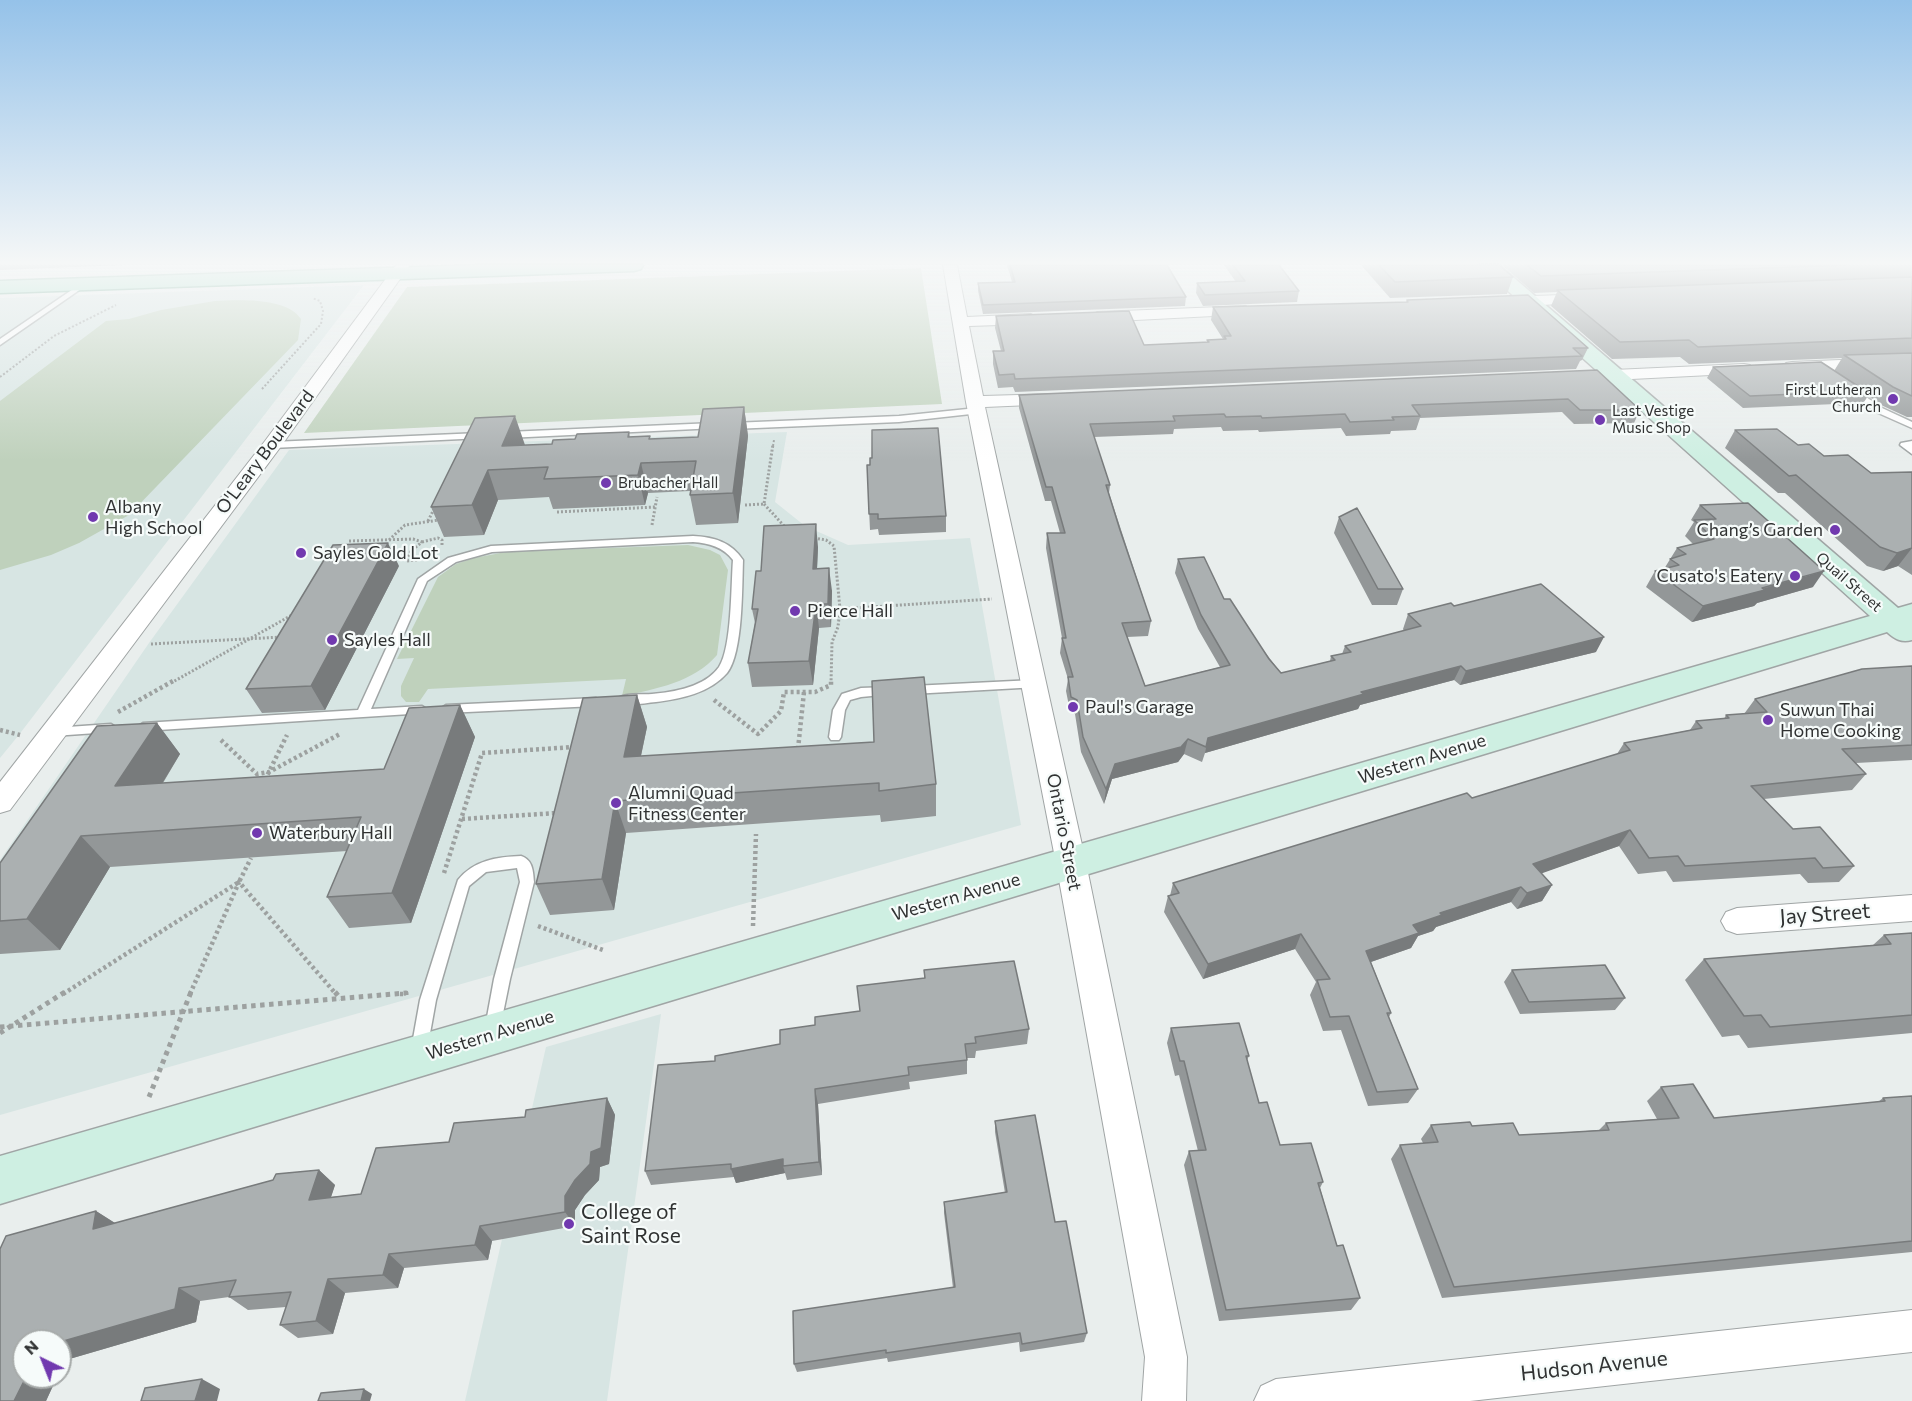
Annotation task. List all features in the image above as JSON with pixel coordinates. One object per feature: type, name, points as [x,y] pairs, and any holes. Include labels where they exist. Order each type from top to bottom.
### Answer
[{"type":"street","name":"O'Leary Boulevard","points":[[0,802],[272,445],[355,330]]},
{"type":"street","name":"Ontario Street","points":[[963,330],[976,407],[1071,863],[1166,1357],[1164,1401]]},
{"type":"street","name":"Quail Street","points":[[1562,330],[1905,623]]},
{"type":"street","points":[[1779,368],[1912,362]]},
{"type":"street","points":[[1580,376],[1756,369]]},
{"type":"street","points":[[976,407],[1066,398]]},
{"type":"street","name":"Western Avenue","points":[[0,1180],[1071,863],[1905,623]]},
{"type":"street","name":"Jay Street","points":[[1737,921],[1912,908]]},
{"type":"street","name":"Hudson Avenue","points":[[1276,1401],[1912,1331]]},
{"type":"lane","points":[[0,343],[18,330]]},
{"type":"lane","points":[[1813,366],[1832,379]]},
{"type":"lane","points":[[1842,385],[1879,410],[1912,424]]},
{"type":"lane","points":[[272,445],[899,418],[976,407]]},
{"type":"lane","points":[[1912,444],[1904,445],[1912,451]]},
{"type":"lane","points":[[52,732],[363,713],[657,699],[684,693],[722,672],[726,665],[730,651],[738,560],[723,546],[706,540],[649,540],[491,549],[452,560],[423,579],[363,713]]},
{"type":"lane","points":[[835,737],[839,705],[845,698],[859,693],[1034,684]]},
{"type":"lane","points":[[418,1057],[428,1000],[463,884],[470,874],[482,867],[521,862],[525,867],[527,882],[502,979],[492,1034]]},
{"type":"path","points":[[0,375],[65,330]]},
{"type":"path","points":[[262,389],[315,330]]},
{"type":"path","points":[[764,504],[777,424]]},
{"type":"path","points":[[649,540],[657,497]]},
{"type":"path","points":[[428,521],[439,500]]},
{"type":"path","points":[[745,505],[764,504],[787,528]]},
{"type":"path","points":[[557,512],[655,507]]},
{"type":"path","points":[[384,550],[396,528],[401,525],[446,520]]},
{"type":"path","points":[[349,542],[409,538],[422,542],[411,551],[406,561],[452,560]]},
{"type":"path","points":[[697,687],[758,734],[779,713],[786,700],[784,692],[816,692],[831,686],[832,642],[838,627],[840,609],[834,546],[825,540],[812,538]]},
{"type":"path","points":[[840,609],[1016,598]]},
{"type":"path","points":[[87,730],[298,612]]},
{"type":"path","points":[[148,644],[286,636]]},
{"type":"path","points":[[797,751],[804,692]]},
{"type":"path","points":[[230,736],[218,737],[257,774],[269,772],[360,723],[363,713]]},
{"type":"path","points":[[0,730],[16,735],[24,734]]},
{"type":"path","points":[[264,783],[288,732],[277,733]]},
{"type":"path","points":[[441,884],[483,753],[581,747]]},
{"type":"path","points":[[462,819],[565,812]]},
{"type":"path","points":[[753,932],[756,834]]},
{"type":"path","points":[[147,1101],[182,1012],[251,858]]},
{"type":"path","points":[[239,882],[341,999]]},
{"type":"path","points":[[0,1034],[239,882]]},
{"type":"path","points":[[535,937],[541,914]]},
{"type":"path","points":[[538,926],[603,950]]},
{"type":"path","points":[[405,1000],[410,982]]},
{"type":"path","points":[[0,1027],[406,993]]},
{"type":"shaded area","name":"Albany High School","points":[[0,330],[329,330],[18,736],[0,758]]},
{"type":"shaded area","points":[[787,432],[775,502],[805,526],[848,545],[970,538],[1021,825],[0,1115],[0,860],[149,643],[289,450]]},
{"type":"shaded area","name":"College of Saint Rose","points":[[661,1014],[607,1401],[465,1401],[546,1047]]},
{"type":"green space","points":[[94,330],[299,330],[298,340],[129,515],[79,543],[51,555],[0,570],[0,401]]},
{"type":"green space","points":[[376,330],[931,330],[942,404],[304,433]]},
{"type":"green space","points":[[688,545],[720,555],[728,570],[717,655],[708,664],[686,678],[661,687],[622,696],[626,679],[428,689],[419,702],[406,702],[401,696],[401,686],[414,658],[397,659],[438,577],[456,564],[506,552]]},
{"type":"building","points":[[999,330],[1138,330],[1144,345],[1209,342],[1207,340],[1226,339],[1224,336],[1231,336],[1228,330],[1568,330],[1588,348],[1573,348],[1582,356],[1015,379],[1014,374],[999,375],[993,351],[1004,351]]},
{"type":"building","points":[[1606,330],[1912,330],[1912,338],[1698,347],[1689,340],[1620,342]]},
{"type":"building","points":[[1912,353],[1912,396],[1893,387],[1844,355]]},
{"type":"building","points":[[1821,362],[1870,394],[1844,392],[1750,396],[1713,367]]},
{"type":"building","points":[[1597,370],[1640,410],[1580,410],[1568,399],[1412,405],[1420,416],[1392,417],[1394,420],[1350,422],[1345,414],[1262,418],[1261,416],[1226,417],[1224,414],[1173,416],[1175,421],[1090,424],[1110,485],[1106,485],[1151,621],[1122,623],[1145,686],[1230,665],[1201,615],[1178,559],[1204,557],[1224,599],[1230,599],[1269,659],[1281,673],[1335,660],[1331,656],[1351,652],[1345,646],[1421,626],[1408,614],[1451,603],[1454,606],[1541,584],[1604,637],[1466,671],[1461,666],[1361,692],[1364,694],[1208,738],[1206,747],[1188,739],[1181,747],[1115,764],[1106,789],[1083,737],[1077,700],[1071,697],[1068,677],[1073,677],[1062,638],[1066,638],[1047,533],[1065,533],[1052,487],[1046,487],[1019,395]]},
{"type":"building","points":[[744,407],[733,493],[690,495],[696,461],[641,463],[638,475],[544,479],[548,467],[488,470],[472,505],[431,507],[475,418],[515,416],[502,446],[552,444],[553,440],[575,439],[577,434],[629,432],[628,437],[650,436],[649,439],[698,437],[703,409]]},
{"type":"building","points":[[938,428],[946,516],[878,519],[878,514],[869,514],[867,465],[870,465],[870,458],[872,458],[872,430]]},
{"type":"building","points":[[1777,429],[1798,445],[1809,444],[1824,456],[1848,455],[1871,473],[1912,472],[1912,548],[1897,553],[1880,547],[1796,475],[1789,476],[1735,430]]},
{"type":"building","points":[[1748,503],[1824,571],[1762,588],[1765,590],[1703,606],[1655,571],[1679,565],[1670,559],[1686,554],[1677,548],[1714,539],[1694,520],[1716,519],[1700,505]]},
{"type":"building","points":[[1357,508],[1403,589],[1378,589],[1339,517]]},
{"type":"building","name":"Pierce Hall","points":[[816,524],[813,569],[829,568],[828,604],[816,604],[809,661],[748,663],[758,609],[752,609],[756,571],[761,571],[764,526]]},
{"type":"building","points":[[388,543],[311,686],[246,689],[333,545]]},
{"type":"building","points":[[1912,666],[1912,745],[1842,749],[1866,774],[1751,786],[1793,829],[1820,827],[1854,866],[1823,868],[1815,858],[1685,866],[1678,856],[1649,858],[1630,830],[1533,864],[1552,885],[1527,893],[1521,887],[1440,913],[1442,915],[1413,925],[1419,933],[1366,951],[1391,1013],[1387,1013],[1418,1089],[1377,1092],[1349,1016],[1330,1017],[1317,980],[1330,979],[1301,934],[1208,964],[1168,896],[1179,893],[1173,883],[1467,793],[1472,798],[1630,750],[1624,743],[1702,728],[1696,721],[1729,718],[1726,715],[1767,712],[1755,699],[1862,669]]},
{"type":"building","points":[[924,677],[936,784],[879,791],[879,783],[615,801],[602,879],[536,884],[583,698],[637,695],[624,757],[874,742],[872,681]]},
{"type":"building","points":[[460,705],[392,893],[327,897],[361,817],[81,836],[27,919],[0,921],[0,863],[97,726],[157,723],[115,786],[384,769],[409,708]]},
{"type":"building","points":[[1912,933],[1912,1015],[1770,1027],[1761,1015],[1744,1016],[1704,959],[1891,944],[1884,935]]},
{"type":"building","points":[[1014,961],[1029,1029],[975,1037],[976,1043],[965,1044],[967,1060],[908,1067],[909,1075],[815,1089],[819,1162],[783,1166],[783,1159],[731,1169],[731,1164],[645,1171],[658,1065],[715,1061],[715,1056],[780,1044],[780,1030],[815,1025],[815,1017],[860,1011],[857,986],[925,978],[924,970]]},
{"type":"building","points":[[1605,965],[1625,998],[1529,1002],[1512,970]]},
{"type":"building","points":[[1239,1023],[1259,1103],[1267,1102],[1280,1145],[1311,1143],[1323,1182],[1318,1183],[1337,1246],[1343,1245],[1360,1298],[1226,1310],[1189,1151],[1206,1150],[1184,1061],[1180,1061],[1171,1028]]},
{"type":"building","points":[[1693,1084],[1714,1118],[1885,1101],[1883,1098],[1912,1096],[1912,1241],[1454,1287],[1400,1145],[1438,1142],[1431,1125],[1470,1122],[1472,1126],[1513,1123],[1519,1135],[1609,1130],[1606,1123],[1679,1118],[1661,1087]]},
{"type":"building","points":[[607,1098],[601,1148],[591,1152],[590,1164],[575,1180],[565,1196],[565,1212],[480,1226],[475,1245],[389,1254],[383,1275],[328,1279],[316,1321],[280,1325],[291,1292],[229,1297],[236,1280],[179,1288],[175,1309],[72,1339],[72,1329],[12,1329],[12,1389],[20,1389],[14,1401],[0,1401],[0,1249],[6,1236],[96,1211],[93,1229],[273,1180],[276,1174],[319,1170],[309,1200],[361,1194],[376,1148],[449,1142],[454,1123],[525,1117],[526,1110]]},
{"type":"building","points":[[1035,1115],[1055,1222],[1066,1221],[1087,1333],[1022,1344],[1020,1333],[794,1364],[793,1311],[955,1287],[944,1202],[1007,1192],[995,1121]]},
{"type":"building","points":[[202,1379],[195,1401],[141,1401],[145,1388]]},
{"type":"building","points":[[364,1389],[361,1401],[318,1401],[321,1393]]},
{"type":"place","name":"First Lutheran Church","points":[[1893,399]]},
{"type":"place","name":"Last Vestige Music Shop","points":[[1600,420]]},
{"type":"place","name":"Brubacher Hall","points":[[606,483]]},
{"type":"place","name":"Albany High School","points":[[93,517]]},
{"type":"place","name":"Chang’s Garden","points":[[1835,530]]},
{"type":"place","name":"Sayles Gold Lot","points":[[301,553]]},
{"type":"place","name":"Cusato's Eatery","points":[[1795,576]]},
{"type":"place","name":"Pierce Hall","points":[[795,611]]},
{"type":"place","name":"Sayles Hall","points":[[332,640]]},
{"type":"place","name":"Paul's Garage","points":[[1073,707]]},
{"type":"place","name":"Suwun Thai Home Cooking","points":[[1768,720]]},
{"type":"place","name":"Alumni Quad Fitness Center","points":[[616,803]]},
{"type":"place","name":"Waterbury Hall","points":[[257,833]]},
{"type":"place","name":"College of Saint Rose","points":[[569,1224]]}]
